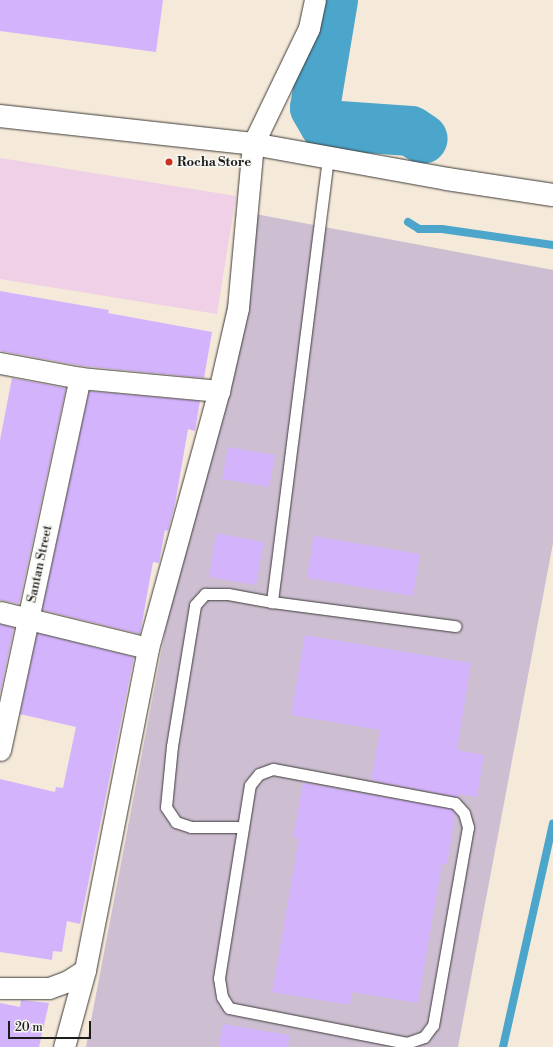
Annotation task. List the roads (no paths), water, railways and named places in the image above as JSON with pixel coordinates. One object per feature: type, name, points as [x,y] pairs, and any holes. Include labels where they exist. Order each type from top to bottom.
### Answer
[{"type":"street","points":[[64,1047],[85,970],[148,648],[219,391],[238,308],[253,144],[309,28],[315,0]]},
{"type":"street","points":[[0,116],[253,144],[328,158],[553,195]]},
{"type":"street","points":[[0,363],[80,378],[219,391]]},
{"type":"street","name":"Santan Street","points":[[0,750],[80,378]]},
{"type":"street","points":[[0,612],[148,648]]},
{"type":"street","points":[[0,988],[49,988],[68,981],[85,970]]},
{"type":"lane","points":[[272,602],[328,158]]},
{"type":"lane","points":[[243,827],[191,827],[176,822],[166,807],[172,746],[195,605],[205,594],[228,594],[272,602],[455,626]]},
{"type":"lane","points":[[273,769],[454,803],[464,813],[468,827],[466,843],[433,1025],[424,1037],[407,1043],[229,1008],[222,997],[219,978],[243,827],[250,785],[259,774],[273,769]]},
{"type":"waterway","points":[[333,0],[315,108],[325,125],[411,131],[423,139]]},
{"type":"waterway","points":[[408,222],[419,229],[442,229],[553,245]]},
{"type":"waterway","points":[[503,1047],[553,824]]},
{"type":"place","name":"Rocha Store","points":[[169,162]]}]
